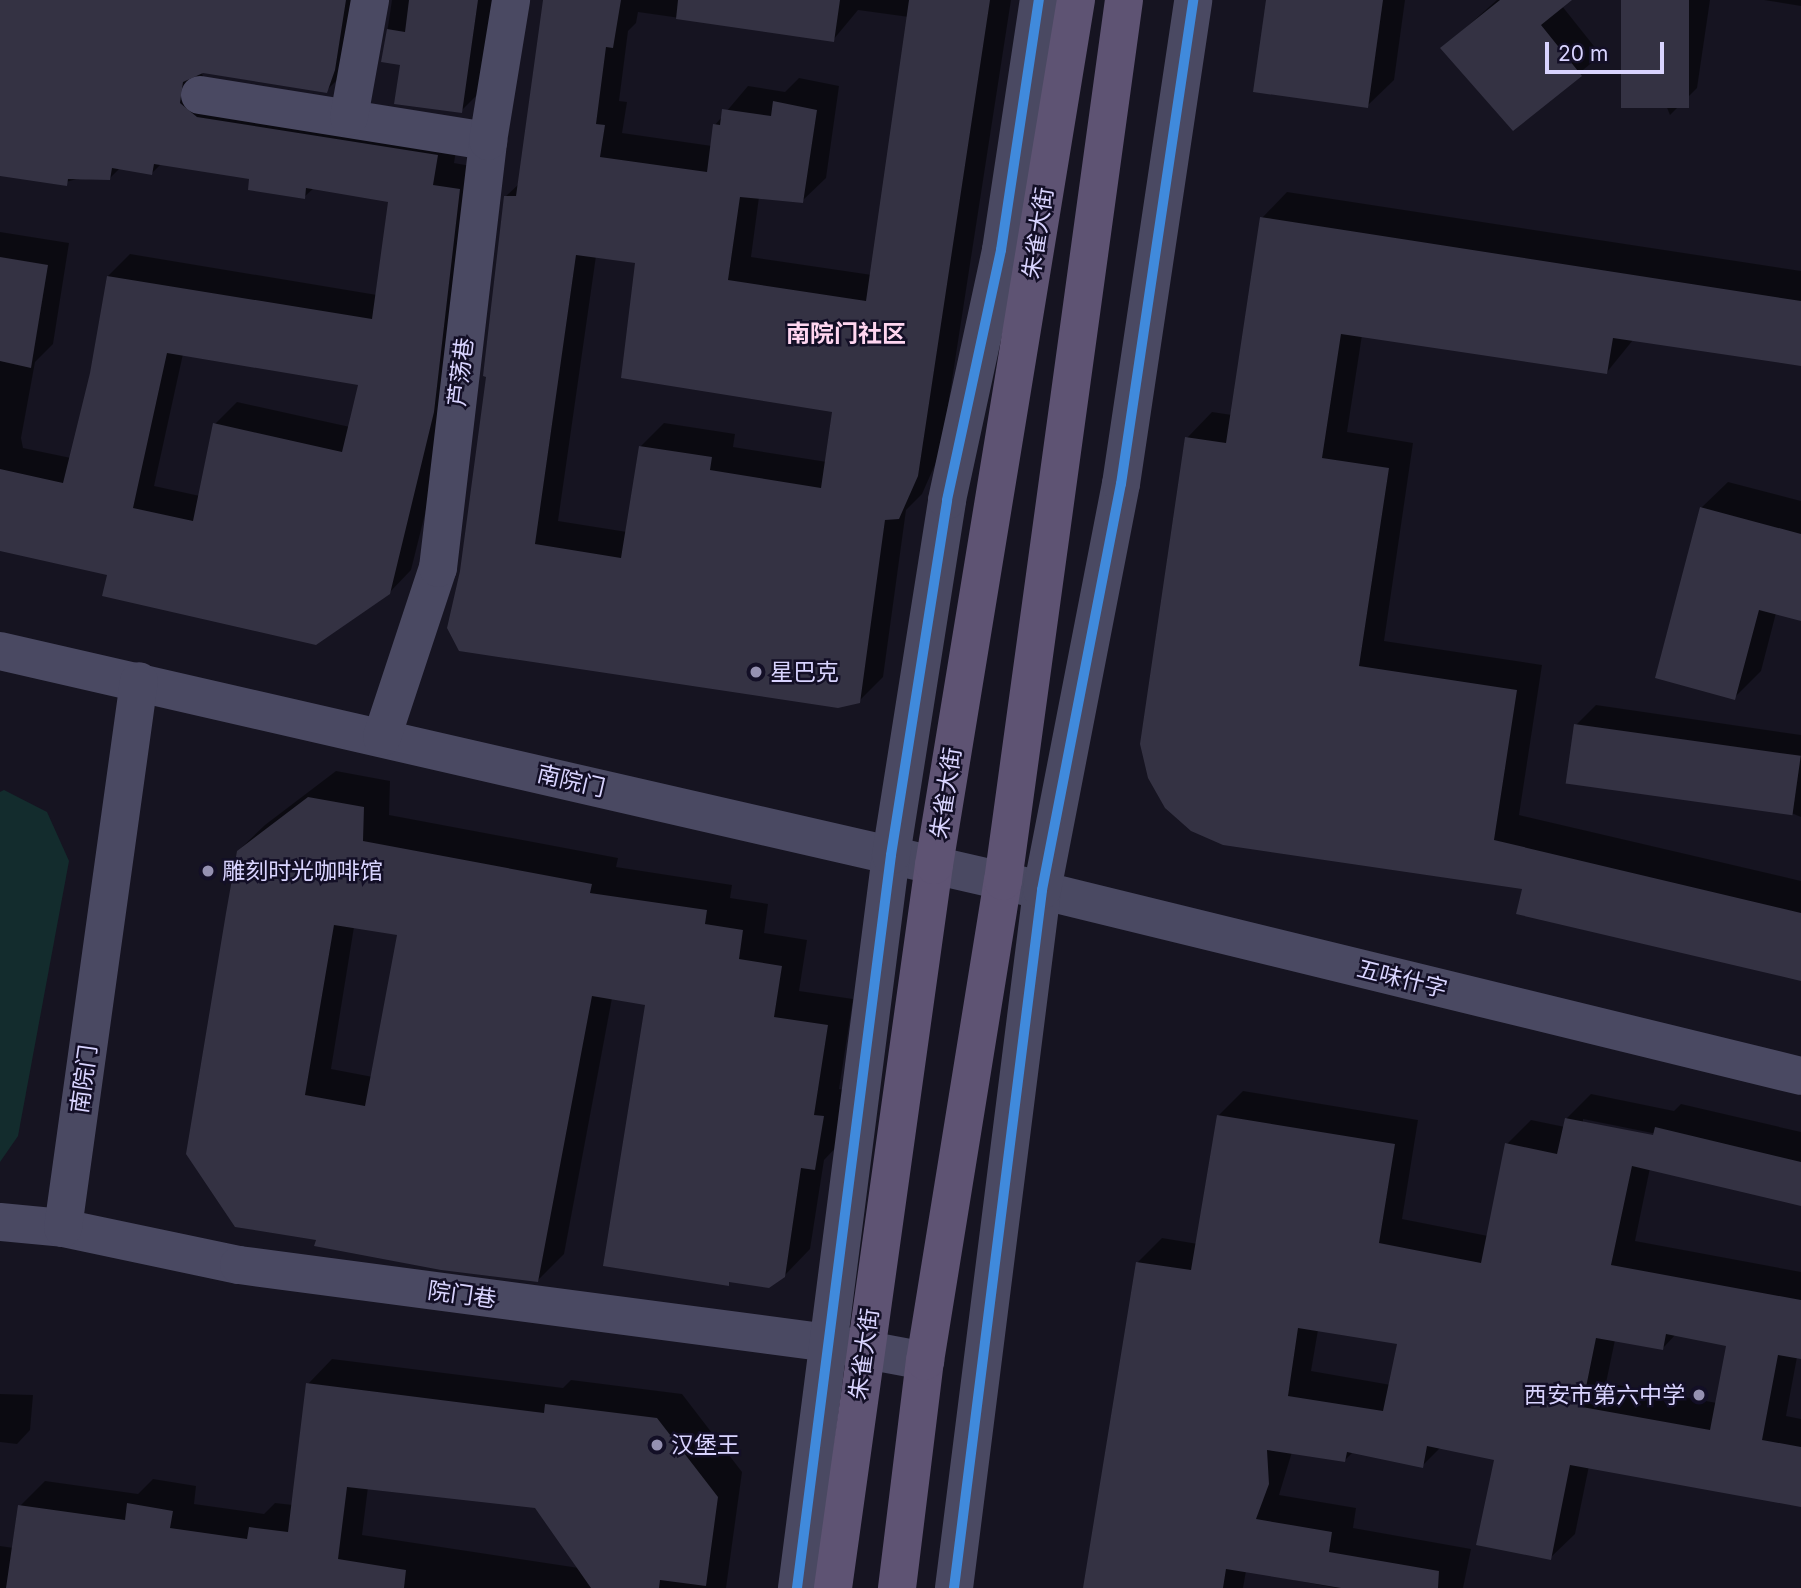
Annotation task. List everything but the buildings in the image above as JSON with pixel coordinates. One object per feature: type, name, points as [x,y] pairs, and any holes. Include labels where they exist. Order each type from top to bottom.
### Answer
[{"type":"main road","name":"朱雀大街","points":[[833,1588],[847,1346],[934,865],[1076,0]]},
{"type":"main road","points":[[897,1588],[925,1361],[1003,881],[1124,0]]},
{"type":"street","points":[[349,117],[370,0]]},
{"type":"street","name":"芦荡巷","points":[[382,737],[438,568],[488,141],[511,0]]},
{"type":"street","points":[[797,1588],[847,1346],[891,855],[947,500],[1001,250],[1039,0]]},
{"type":"street","points":[[954,1588],[1042,891],[1121,484],[1193,0]]},
{"type":"street","points":[[200,95],[488,141]]},
{"type":"street","name":"南院门","points":[[0,651],[1003,881]]},
{"type":"street","name":"南院门","points":[[63,1228],[139,681]]},
{"type":"street","name":"五味什字","points":[[1003,881],[1801,1076]]},
{"type":"street","name":"院门巷","points":[[0,1222],[63,1228],[239,1265],[847,1346],[925,1361]]},
{"type":"green space","points":[[4,790],[47,812],[69,861],[18,1136],[0,1162],[0,792]]},
{"type":"cycle path","points":[[797,1588],[891,855],[947,500],[1001,250],[1039,0]]},
{"type":"cycle path","points":[[954,1588],[1042,890],[1121,484],[1193,0]]},
{"type":"place","name":"星巴克","points":[[756,672]]},
{"type":"place","name":"雕刻时光咖啡馆","points":[[208,871]]},
{"type":"place","name":"西安市第六中学","points":[[1699,1395]]},
{"type":"place","name":"汉堡王","points":[[657,1445]]},
{"type":"district","name":"南院门社区","points":[[846,334]]}]
